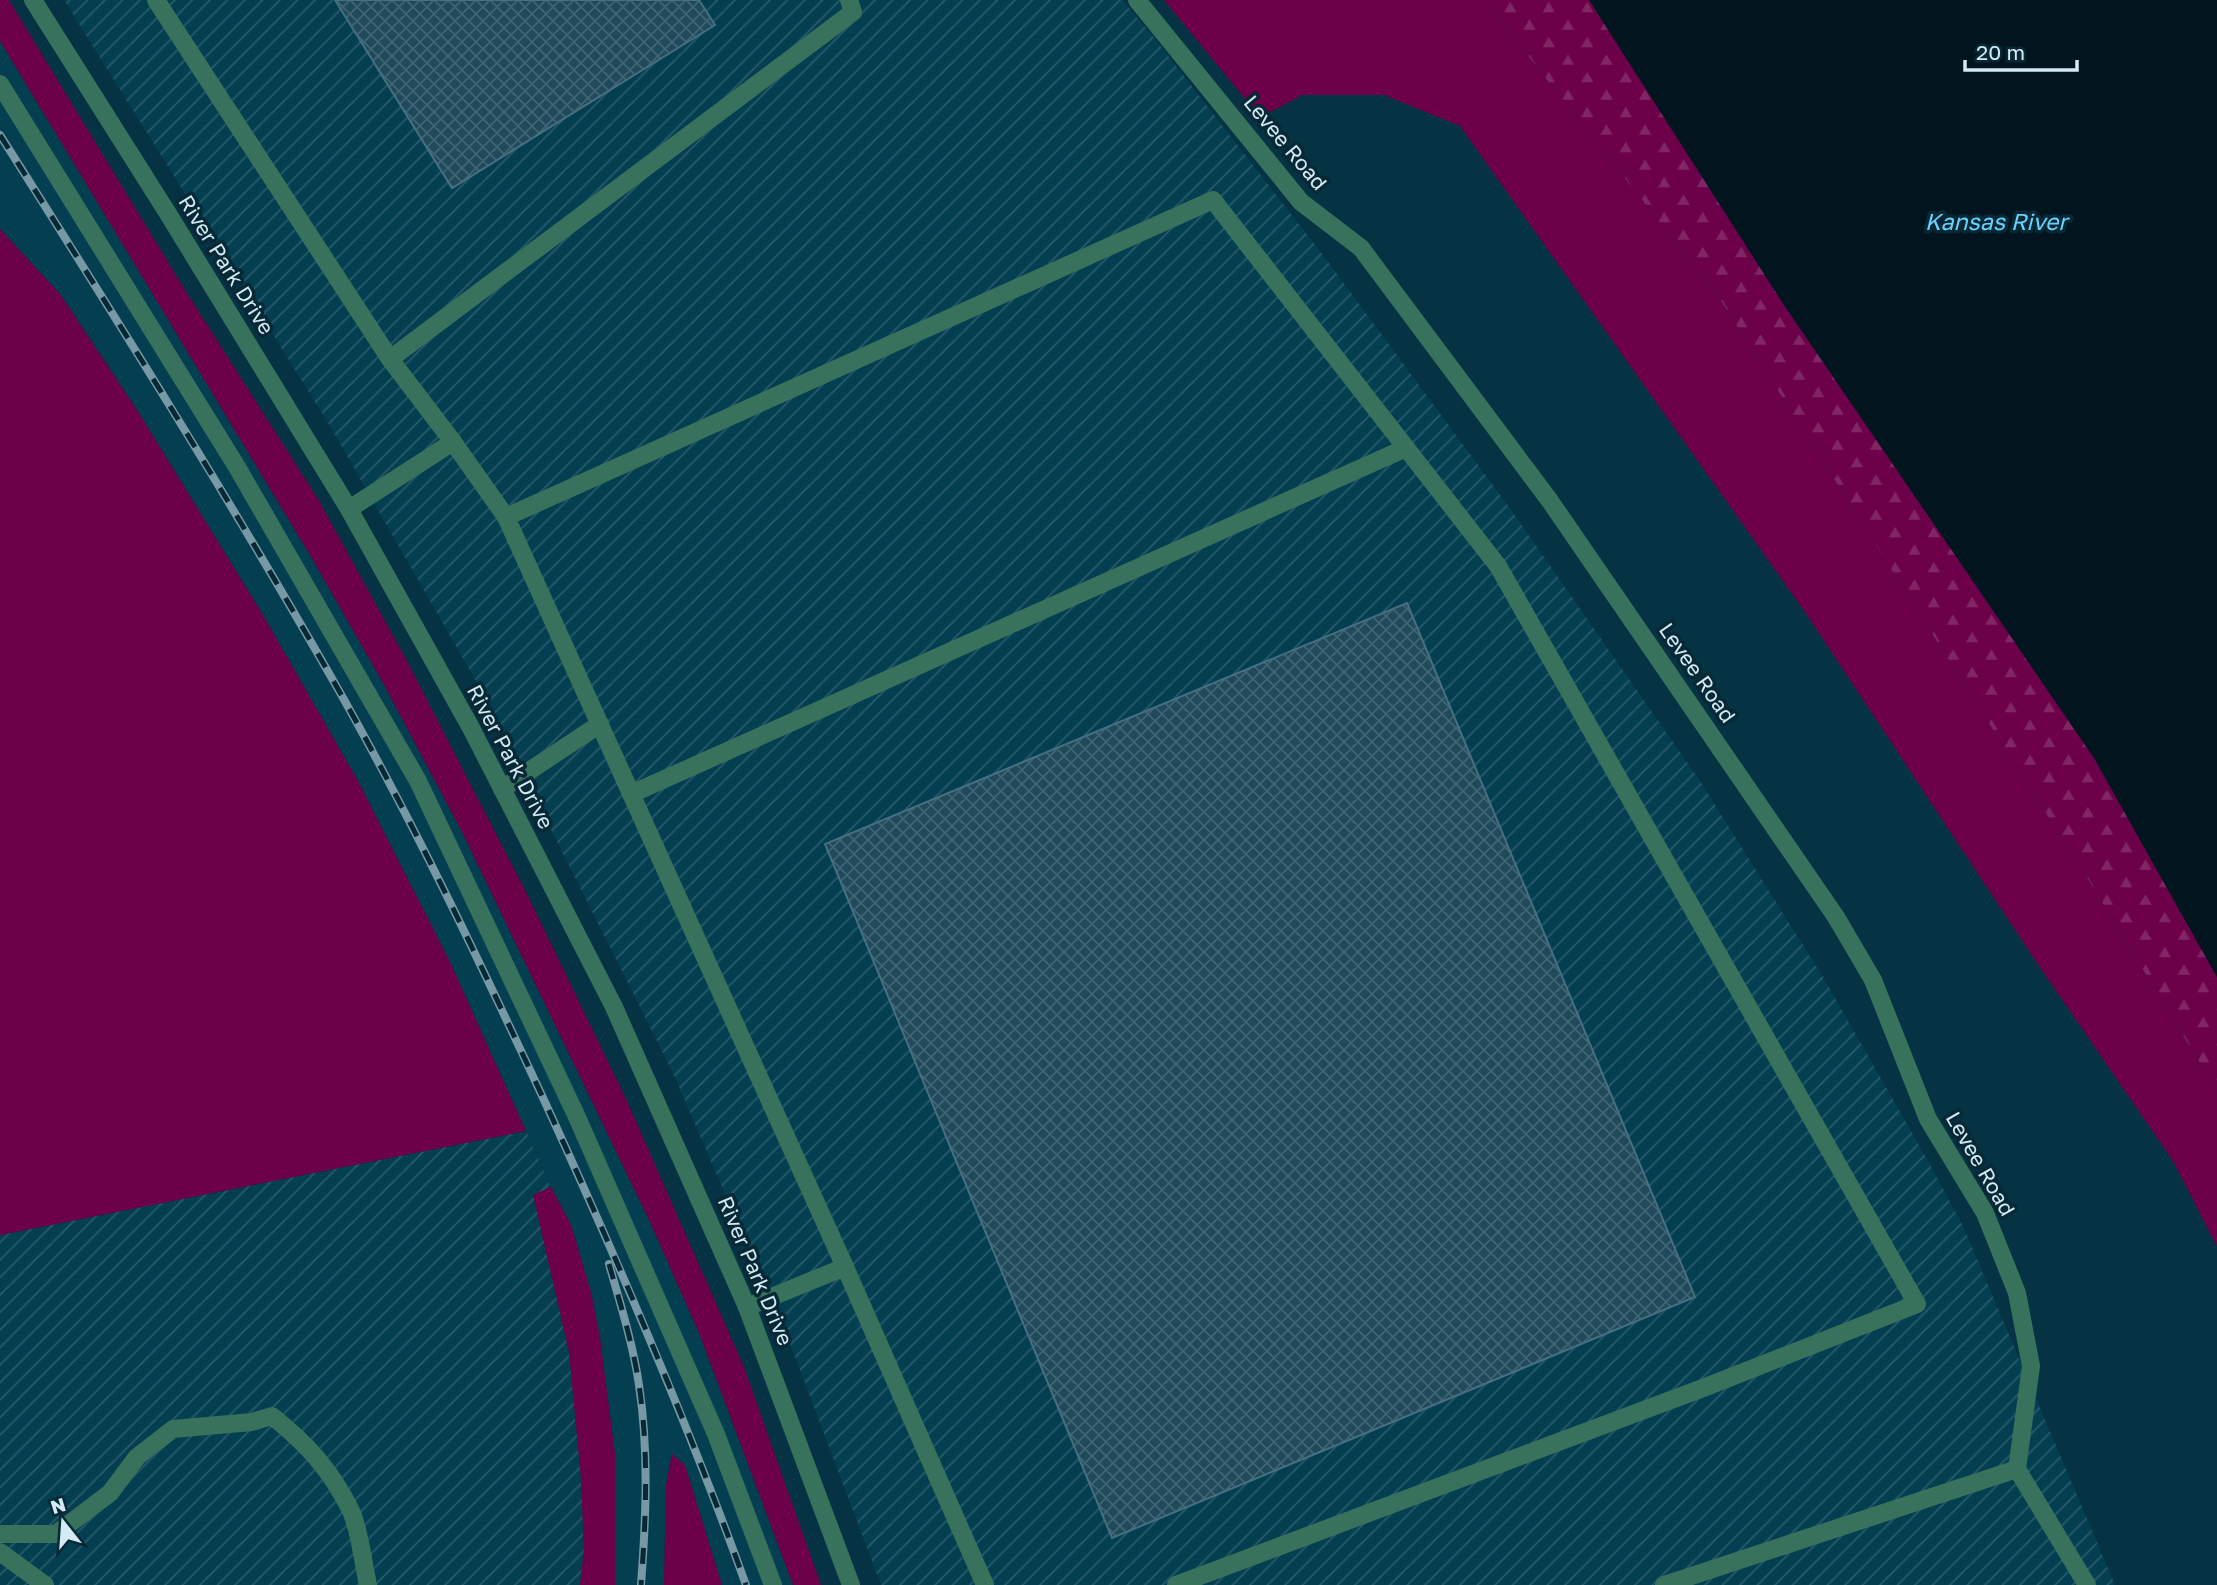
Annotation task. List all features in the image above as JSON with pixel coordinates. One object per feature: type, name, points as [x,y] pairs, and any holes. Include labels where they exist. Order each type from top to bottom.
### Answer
[{"type":"street","name":"River Park Drive","points":[[33,0],[349,509],[502,789],[614,1007],[747,1307],[850,1585]]},
{"type":"street","points":[[156,0],[390,359],[506,517],[845,1267],[985,1585]]},
{"type":"street","points":[[390,359],[853,12],[849,0]]},
{"type":"street","name":"Levee Road","points":[[1136,0],[1301,202],[1361,248],[1550,501],[1836,917],[1872,980],[1928,1119],[1986,1213],[2017,1293],[2031,1366],[2017,1469]]},
{"type":"street","points":[[0,84],[237,467],[418,781],[577,1117],[716,1434],[773,1585]]},
{"type":"street","points":[[506,517],[1213,200],[1498,566],[1917,1304],[1690,1393],[1176,1585]]},
{"type":"street","points":[[349,509],[453,442]]},
{"type":"street","points":[[631,794],[1406,448]]},
{"type":"street","points":[[502,789],[600,724]]},
{"type":"street","points":[[747,1307],[845,1267]]},
{"type":"street","points":[[0,1534],[56,1534],[110,1493],[137,1457],[173,1429],[252,1422],[272,1416],[299,1437],[318,1457],[352,1513],[368,1585]]},
{"type":"street","points":[[1664,1585],[2017,1469],[2087,1585]]},
{"type":"street","points":[[0,1552],[45,1585]]},
{"type":"shaded area","points":[[64,0],[1122,0],[1326,259],[1512,511],[1700,781],[1823,977],[1963,1226],[2115,1585],[881,1585],[792,1349],[672,1071],[481,690],[330,426]]},
{"type":"shaded area","points":[[0,41],[310,555],[383,683],[462,832],[650,1222],[699,1333],[793,1585],[722,1585],[685,1465],[672,1454],[666,1485],[664,1585],[615,1585],[615,1454],[600,1338],[591,1292],[571,1225],[551,1187],[450,962],[358,781],[263,615],[139,413],[60,294],[0,229]]},
{"type":"shaded area","points":[[526,1131],[551,1187],[534,1196],[569,1352],[581,1478],[584,1550],[580,1585],[0,1585],[0,1235]]},
{"type":"green space","points":[[0,0],[9,0],[185,290],[318,499],[407,661],[527,894],[627,1101],[744,1367],[821,1585],[793,1585],[699,1333],[650,1222],[462,832],[383,683],[310,555],[0,41]]},
{"type":"green space","points":[[1164,0],[1484,0],[1718,296],[2091,884],[2217,1091],[2217,1247],[2173,1161],[2039,966],[1805,612],[1460,126],[1384,95],[1303,95],[1260,117]]},
{"type":"green space","points":[[1484,0],[1589,0],[1784,305],[2094,758],[2217,977],[2217,1091],[2091,884],[1718,296]]},
{"type":"green space","points":[[0,229],[60,294],[139,413],[263,615],[358,781],[450,962],[526,1131],[0,1235]]},
{"type":"green space","points":[[551,1187],[571,1225],[591,1292],[600,1338],[615,1454],[615,1585],[580,1585],[584,1550],[581,1478],[569,1352],[533,1195]]},
{"type":"green space","points":[[672,1454],[685,1465],[722,1585],[664,1585],[666,1485]]},
{"type":"water","name":"Kansas River","points":[[1589,0],[2217,0],[2217,977],[2094,758],[1784,305]]},
{"type":"building","points":[[335,0],[699,0],[715,25],[452,188]]},
{"type":"building","points":[[1407,603],[1695,1297],[1112,1538],[825,844]]},
{"type":"railway","points":[[0,135],[253,543],[334,682],[417,836],[544,1100],[598,1220],[675,1401],[746,1585]]},
{"type":"railway","points":[[609,1264],[633,1354],[642,1410],[646,1485],[641,1585]]}]
